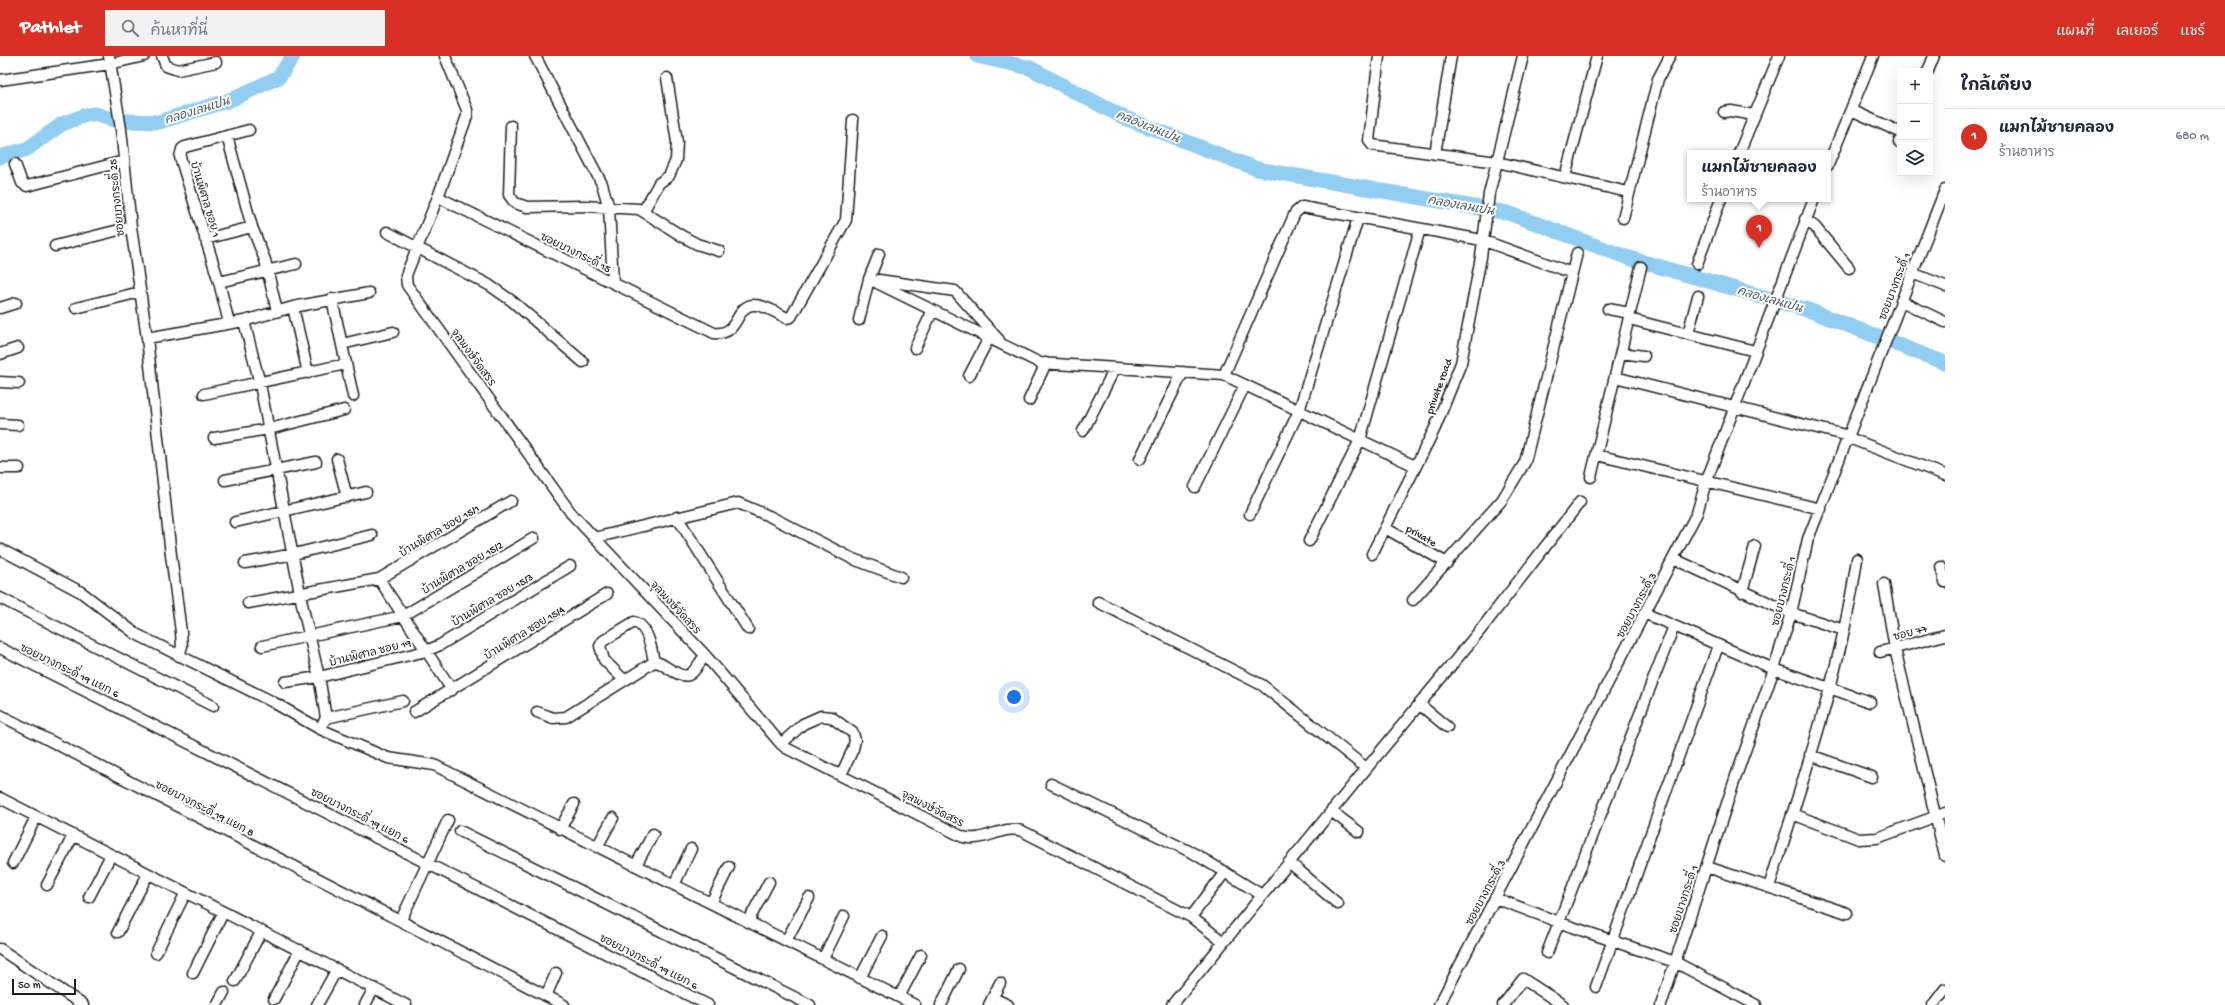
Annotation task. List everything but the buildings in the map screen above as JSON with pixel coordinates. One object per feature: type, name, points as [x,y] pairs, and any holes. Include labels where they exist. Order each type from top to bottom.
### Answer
[{"type":"street","points":[[0,80],[110,60],[144,56]]},
{"type":"street","points":[[162,56],[166,66],[174,70],[216,62]]},
{"type":"street","name":"จุลพงษ์จัดสรร","points":[[445,56],[467,110],[467,116],[438,197],[406,276],[407,285],[571,513],[705,655],[786,748],[967,838],[980,839],[1010,829],[1022,831],[1191,917],[1222,941]]},
{"type":"street","name":"ซอยบางกระดี่ 15","points":[[438,197],[613,283],[609,208],[602,184],[535,56]]},
{"type":"street","points":[[1380,56],[1370,143],[1435,154],[1497,162],[1628,192]]},
{"type":"street","points":[[1435,154],[1451,56]]},
{"type":"street","points":[[1497,162],[1523,56]]},
{"type":"street","points":[[1565,177],[1597,56]]},
{"type":"street","points":[[1623,218],[1628,192],[1658,79],[1670,56]]},
{"type":"street","points":[[1740,150],[1779,56]]},
{"type":"street","points":[[1831,158],[1873,56]]},
{"type":"street","points":[[1929,68],[1934,56]]},
{"type":"street","name":"ซอยบางกระดี่ 25","points":[[110,60],[121,129],[131,227],[147,338],[170,548],[182,632],[182,646],[179,656]]},
{"type":"street","points":[[644,210],[659,183],[669,176],[676,160],[677,142],[667,78]]},
{"type":"street","points":[[1850,110],[1897,136]]},
{"type":"street","points":[[1724,112],[1731,111],[1754,115]]},
{"type":"street","points":[[613,283],[714,333],[722,334],[730,331],[744,308],[750,305],[758,305],[787,318],[791,317],[846,220],[853,120]]},
{"type":"street","points":[[511,126],[509,195],[511,200],[527,207],[644,210],[682,236],[718,251]]},
{"type":"street","name":"บ้านพิศาล ซอย 1","points":[[229,323],[219,282],[180,157],[181,152],[185,147],[249,130]]},
{"type":"street","points":[[228,136],[252,227],[267,271],[277,311]]},
{"type":"street","points":[[15,164],[22,183],[27,186],[124,161]]},
{"type":"street","name":"private road","points":[[1372,554],[1450,395],[1461,363],[1481,257],[1489,194],[1497,162]]},
{"type":"street","name":"ซอยบางกระดี่ 1","points":[[1661,1005],[1736,776],[1774,669],[1791,613],[1808,539],[1821,510],[1887,342],[1891,327],[1912,273],[1944,197]]},
{"type":"street","points":[[1697,264],[1720,202]]},
{"type":"street","name":"ซอยบางกระดี่ 3","points":[[1439,1005],[1697,513],[1706,482],[1813,202]]},
{"type":"street","points":[[1224,375],[1298,209],[1302,207],[1482,240],[1572,273]]},
{"type":"street","points":[[1250,514],[1299,411],[1358,218]]},
{"type":"street","points":[[1805,220],[1815,227],[1849,268]]},
{"type":"street","points":[[55,246],[131,227]]},
{"type":"street","points":[[205,239],[252,227]]},
{"type":"street","points":[[1309,541],[1360,440],[1420,229]]},
{"type":"street","points":[[386,232],[489,285],[512,301],[583,362]]},
{"type":"street","points":[[1413,600],[1448,563],[1502,500],[1525,462],[1577,253]]},
{"type":"street","points":[[873,281],[879,254]]},
{"type":"street","points":[[219,282],[296,264]]},
{"type":"street","points":[[1591,477],[1641,267]]},
{"type":"street","points":[[1912,273],[1945,286]]},
{"type":"street","points":[[873,281],[1040,362],[1224,375],[1415,466]]},
{"type":"street","points":[[873,281],[955,292],[1003,345]]},
{"type":"street","points":[[76,308],[140,292]]},
{"type":"street","points":[[147,338],[244,321],[293,307],[370,293]]},
{"type":"street","points":[[1688,334],[1698,296]]},
{"type":"street","points":[[332,299],[353,396]]},
{"type":"street","points":[[1901,301],[1945,322]]},
{"type":"street","points":[[0,308],[16,303]]},
{"type":"street","points":[[293,307],[308,373]]},
{"type":"street","points":[[1608,309],[1688,334],[1755,351]]},
{"type":"street","points":[[915,348],[933,310]]},
{"type":"street","points":[[244,321],[260,384],[294,554],[300,594],[320,680],[326,718],[320,729]]},
{"type":"street","points":[[342,344],[393,332]]},
{"type":"street","points":[[969,376],[989,338]]},
{"type":"street","points":[[0,354],[18,348]]},
{"type":"street","points":[[1621,353],[1644,356]]},
{"type":"street","points":[[1029,400],[1046,363]]},
{"type":"street","points":[[204,394],[260,384],[346,364]]},
{"type":"street","points":[[1083,431],[1115,368]]},
{"type":"street","points":[[1140,459],[1183,372]]},
{"type":"street","points":[[1615,377],[1849,437],[1945,475]]},
{"type":"street","points":[[0,382],[19,383]]},
{"type":"street","points":[[1195,487],[1245,385]]},
{"type":"street","points":[[214,438],[269,429],[344,410]]},
{"type":"street","points":[[0,424],[18,426]]},
{"type":"street","points":[[1596,455],[1821,510]]},
{"type":"street","points":[[337,459],[347,497]]},
{"type":"street","points":[[226,480],[278,471],[316,462]]},
{"type":"street","points":[[0,468],[19,468]]},
{"type":"street","points":[[235,522],[366,492]]},
{"type":"street","name":"บ้านพิศาล ซอย 15/1","points":[[248,603],[379,579],[511,501]]},
{"type":"street","points":[[1172,1005],[1222,941],[1332,811],[1482,628],[1580,502]]},
{"type":"street","points":[[594,538],[738,503],[769,516],[853,559],[901,577]]},
{"type":"street","points":[[677,517],[748,629]]},
{"type":"street","name":"private","points":[[1385,528],[1448,563]]},
{"type":"street","points":[[245,563],[294,554],[372,535]]},
{"type":"street","name":"บ้านพิศาล ซอย 15/2","points":[[262,646],[403,616],[534,538]]},
{"type":"street","points":[[1742,592],[1755,546]]},
{"type":"street","points":[[0,548],[81,592],[136,634],[271,701],[320,729],[388,758],[434,765],[915,1005]]},
{"type":"street","points":[[1674,559],[1742,592],[1791,613],[1844,630]]},
{"type":"street","points":[[1769,887],[1830,689],[1852,595],[1857,559]]},
{"type":"street","name":"บ้านพิศาล ซอย 15/3","points":[[426,651],[440,645],[570,566]]},
{"type":"street","points":[[1941,567],[1945,582]]},
{"type":"street","points":[[379,579],[452,690]]},
{"type":"street","points":[[1884,584],[1895,649],[1941,814],[1945,856]]},
{"type":"street","name":"บ้านพิศาล ซอย 15/4","points":[[414,712],[607,594]]},
{"type":"street","points":[[0,598],[213,706]]},
{"type":"street","points":[[1098,602],[1262,685],[1366,768]]},
{"type":"street","points":[[1644,613],[1774,669],[1870,702]]},
{"type":"street","points":[[624,680],[604,660],[600,646],[603,641],[634,622],[642,626],[652,648],[654,662]]},
{"type":"street","points":[[1547,953],[1674,626]]},
{"type":"street","name":"ซอย 77","points":[[1880,652],[1945,635]]},
{"type":"street","points":[[1596,987],[1718,646]]},
{"type":"street","name":"ซอยบางกระดี่ 19 แยก 6","points":[[0,648],[428,862],[708,1005]]},
{"type":"street","name":"บ้านพิศาล ซอย 19","points":[[285,682],[320,680],[426,651]]},
{"type":"street","points":[[537,712],[562,718],[654,662],[659,662],[679,676],[687,676],[693,672],[705,655]]},
{"type":"street","points":[[326,718],[403,701]]},
{"type":"street","points":[[1419,704],[1447,727]]},
{"type":"street","name":"ซอยบางกระดี่ 19 แยก 8","points":[[0,715],[150,794],[401,920]]},
{"type":"street","points":[[781,744],[803,724],[821,716],[831,717],[852,733],[855,740],[853,749],[841,775]]},
{"type":"street","points":[[1810,755],[1872,777]]},
{"type":"street","points":[[1051,784],[1195,854],[1262,895]]},
{"type":"street","points":[[0,798],[185,894],[300,950],[406,1005]]},
{"type":"street","points":[[560,829],[574,804]]},
{"type":"street","points":[[1332,811],[1359,832]]},
{"type":"street","points":[[1792,814],[1860,839],[1877,838],[1941,814]]},
{"type":"street","points":[[13,863],[36,817]]},
{"type":"street","points":[[597,847],[613,818]]},
{"type":"street","points":[[448,820],[401,920],[564,1005]]},
{"type":"street","points":[[460,831],[810,1005]]},
{"type":"street","points":[[636,865],[653,834]]},
{"type":"street","points":[[47,885],[73,836]]},
{"type":"street","points":[[674,885],[691,849]]},
{"type":"street","points":[[89,897],[111,855]]},
{"type":"street","points":[[1289,862],[1338,904]]},
{"type":"street","points":[[711,904],[730,866]]},
{"type":"street","points":[[1707,867],[1847,913]]},
{"type":"street","points":[[1191,917],[1225,872]]},
{"type":"street","points":[[118,932],[148,874]]},
{"type":"street","points":[[748,922],[769,882]]},
{"type":"street","points":[[156,953],[185,894]]},
{"type":"street","points":[[786,941],[809,898]]},
{"type":"street","points":[[1495,898],[1612,942],[1675,962],[1756,1005]]},
{"type":"street","points":[[193,973],[224,913]]},
{"type":"street","points":[[823,959],[844,916]]},
{"type":"street","points":[[235,981],[261,932]]},
{"type":"street","points":[[860,978],[882,936]]},
{"type":"street","points":[[0,949],[83,1005]]},
{"type":"street","points":[[274,999],[300,950]]},
{"type":"street","points":[[899,997],[921,955]]},
{"type":"street","points":[[317,1005],[337,969]]},
{"type":"street","points":[[941,1005],[959,969]]},
{"type":"street","points":[[546,996],[556,973]]},
{"type":"street","points":[[1503,1005],[1523,979],[1559,1004]]},
{"type":"street","points":[[1000,983],[991,1002],[1008,1005]]},
{"type":"street","points":[[365,1005],[374,988]]},
{"type":"street","points":[[1933,1005],[1945,989]]},
{"type":"street","points":[[217,1005],[224,992]]},
{"type":"waterway","name":"คลองเลนเปน","points":[[0,157],[27,149],[62,124],[86,115],[95,114],[114,120],[159,122],[230,100],[279,77],[293,56]]},
{"type":"waterway","name":"คลองเลนเปน","points":[[977,56],[1030,68],[1125,118],[1257,169],[1508,213],[1626,257],[1811,311],[1945,363]]},
{"type":"place","name":"แมกไม้ชายคลอง","points":[[1759,248]]}]
